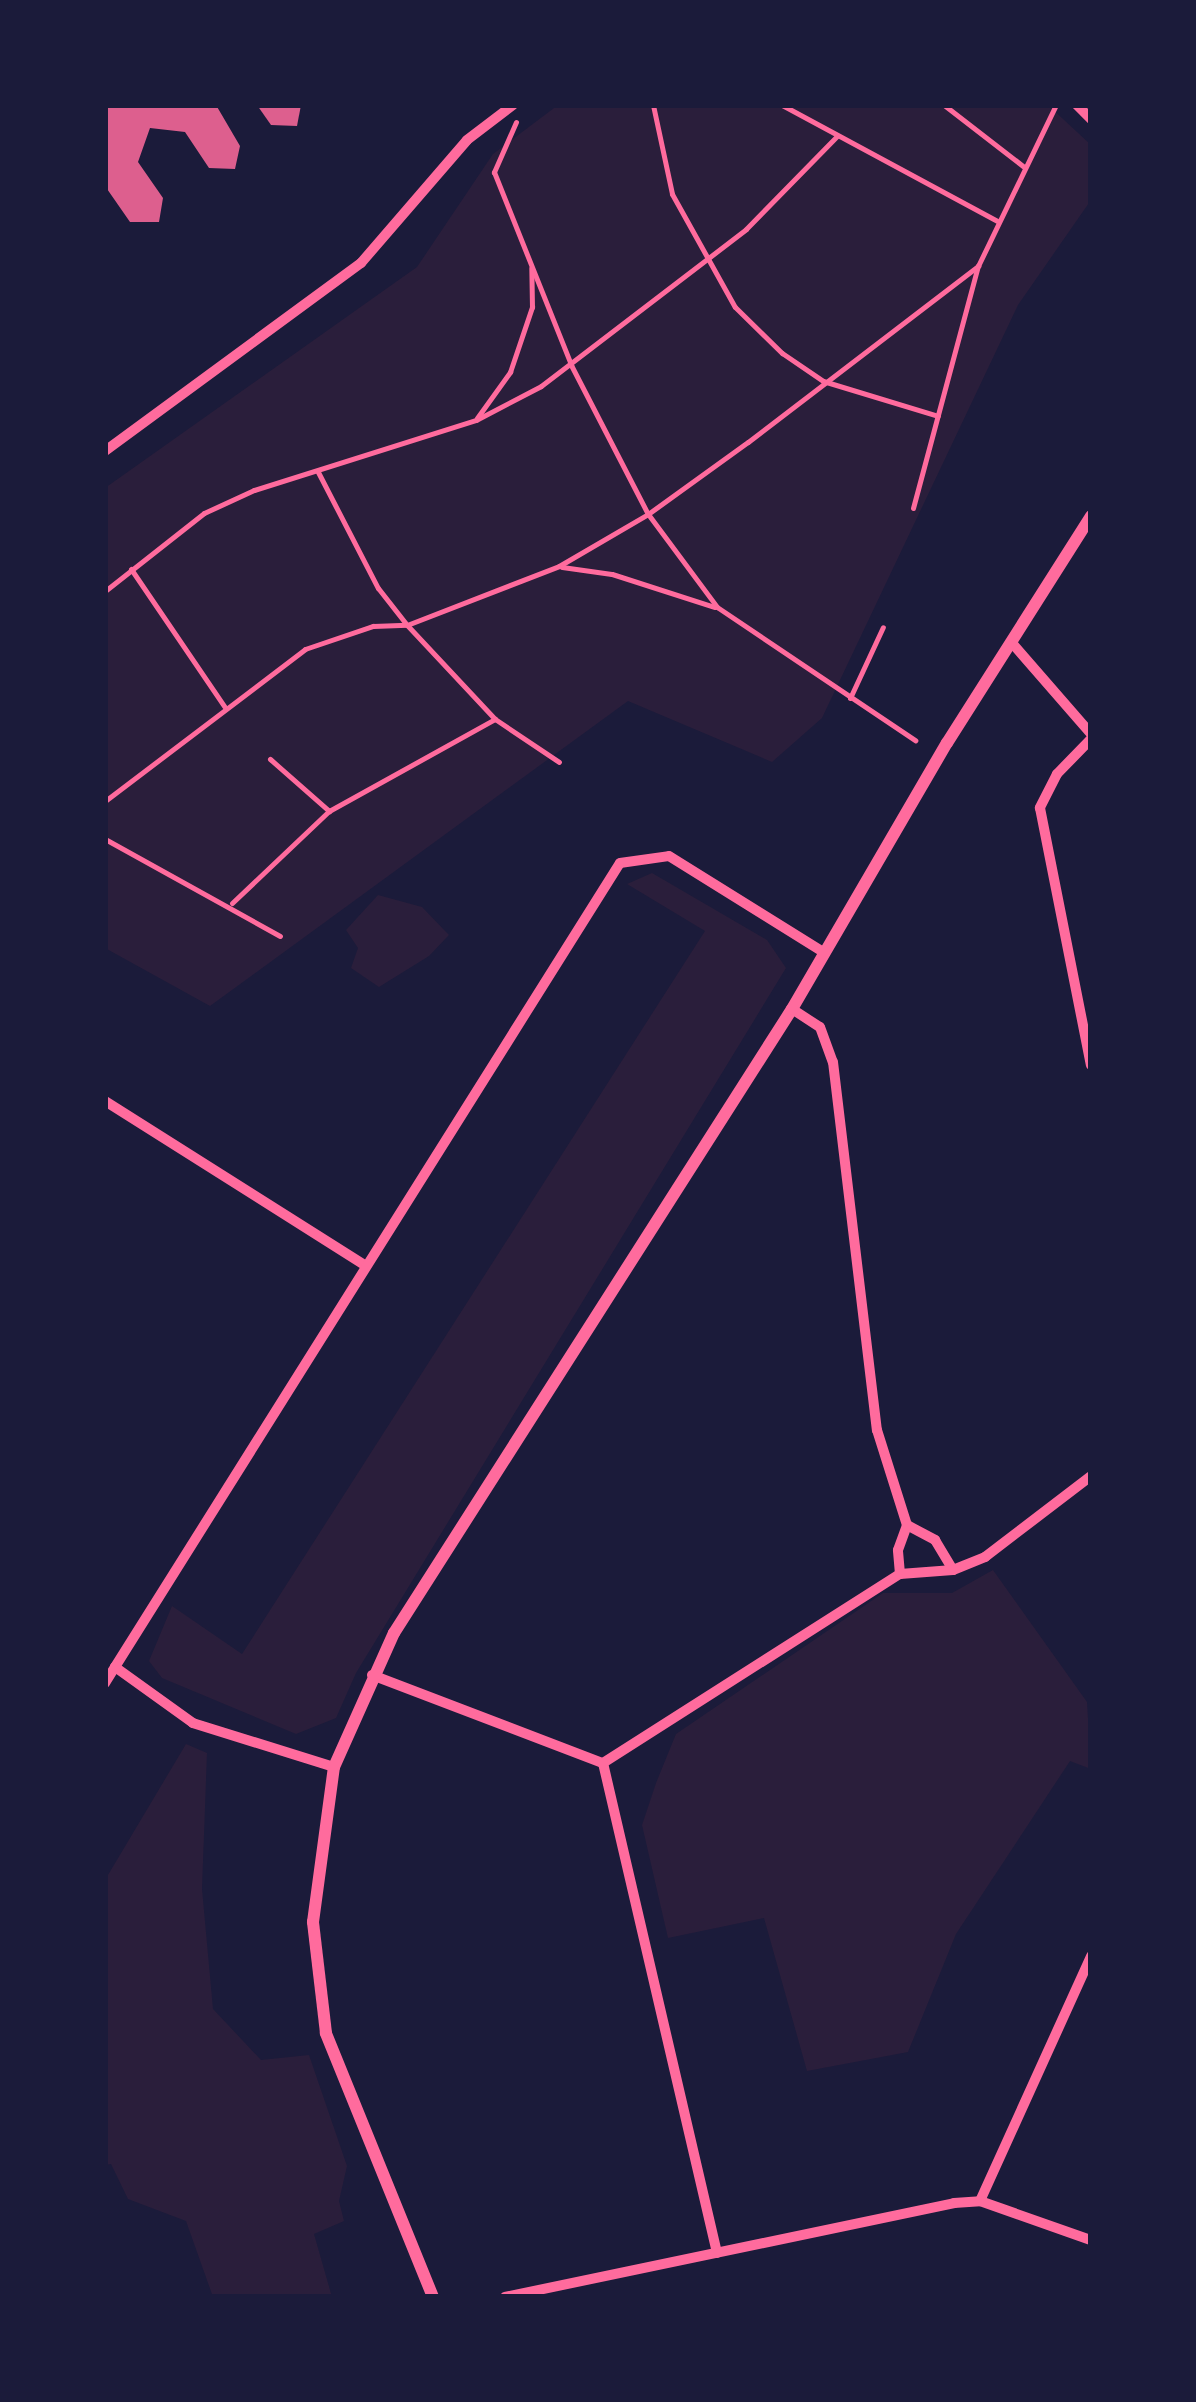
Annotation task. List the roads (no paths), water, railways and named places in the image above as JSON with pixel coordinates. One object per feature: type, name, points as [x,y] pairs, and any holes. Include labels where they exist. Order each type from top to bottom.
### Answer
[{"type":"street","points":[[105,451],[361,264],[467,140],[513,105]]},
{"type":"street","points":[[1077,105],[1091,119]]},
{"type":"street","points":[[432,2297],[354,2115],[322,2014],[312,1922],[334,1768],[372,1675],[792,1009],[1091,516]]},
{"type":"street","points":[[1012,643],[1091,736],[1056,774],[1040,808],[1091,1065]]},
{"type":"street","points":[[105,1684],[620,862],[669,856],[824,953]]},
{"type":"street","points":[[792,1009],[820,1028],[833,1062],[877,1430],[907,1524],[898,1550],[900,1574]]},
{"type":"street","points":[[105,1101],[364,1265]]},
{"type":"street","points":[[603,1763],[900,1574],[953,1570],[985,1557],[1091,1476]]},
{"type":"street","points":[[907,1524],[934,1540],[953,1570]]},
{"type":"street","points":[[115,1667],[193,1723],[334,1768]]},
{"type":"street","points":[[372,1675],[603,1763]]},
{"type":"street","points":[[603,1763],[718,2254]]},
{"type":"street","points":[[980,2201],[1091,1956]]},
{"type":"street","points":[[504,2297],[980,2201],[1091,2240]]},
{"type":"lane","points":[[653,105],[672,194],[705,262],[736,307],[782,353],[824,381],[938,416]]},
{"type":"lane","points":[[782,105],[998,221]]},
{"type":"lane","points":[[944,105],[1024,166]]},
{"type":"lane","points":[[914,508],[978,266],[1056,105]]},
{"type":"lane","points":[[516,122],[494,172],[571,365],[648,514],[717,607]]},
{"type":"lane","points":[[105,591],[204,513],[476,420],[571,365],[705,262],[836,136]]},
{"type":"lane","points":[[476,420],[510,372],[532,307],[531,264]]},
{"type":"lane","points":[[105,800],[305,648],[373,626],[406,624],[559,566],[648,514],[978,266]]},
{"type":"lane","points":[[318,472],[378,588],[406,624],[496,718],[559,762]]},
{"type":"lane","points":[[559,566],[612,574],[717,607],[915,740]]},
{"type":"lane","points":[[130,569],[224,706]]},
{"type":"lane","points":[[850,698],[883,627]]},
{"type":"lane","points":[[232,904],[329,811],[496,718]]},
{"type":"lane","points":[[270,759],[329,811]]},
{"type":"lane","points":[[105,839],[232,904],[280,936]]}]
